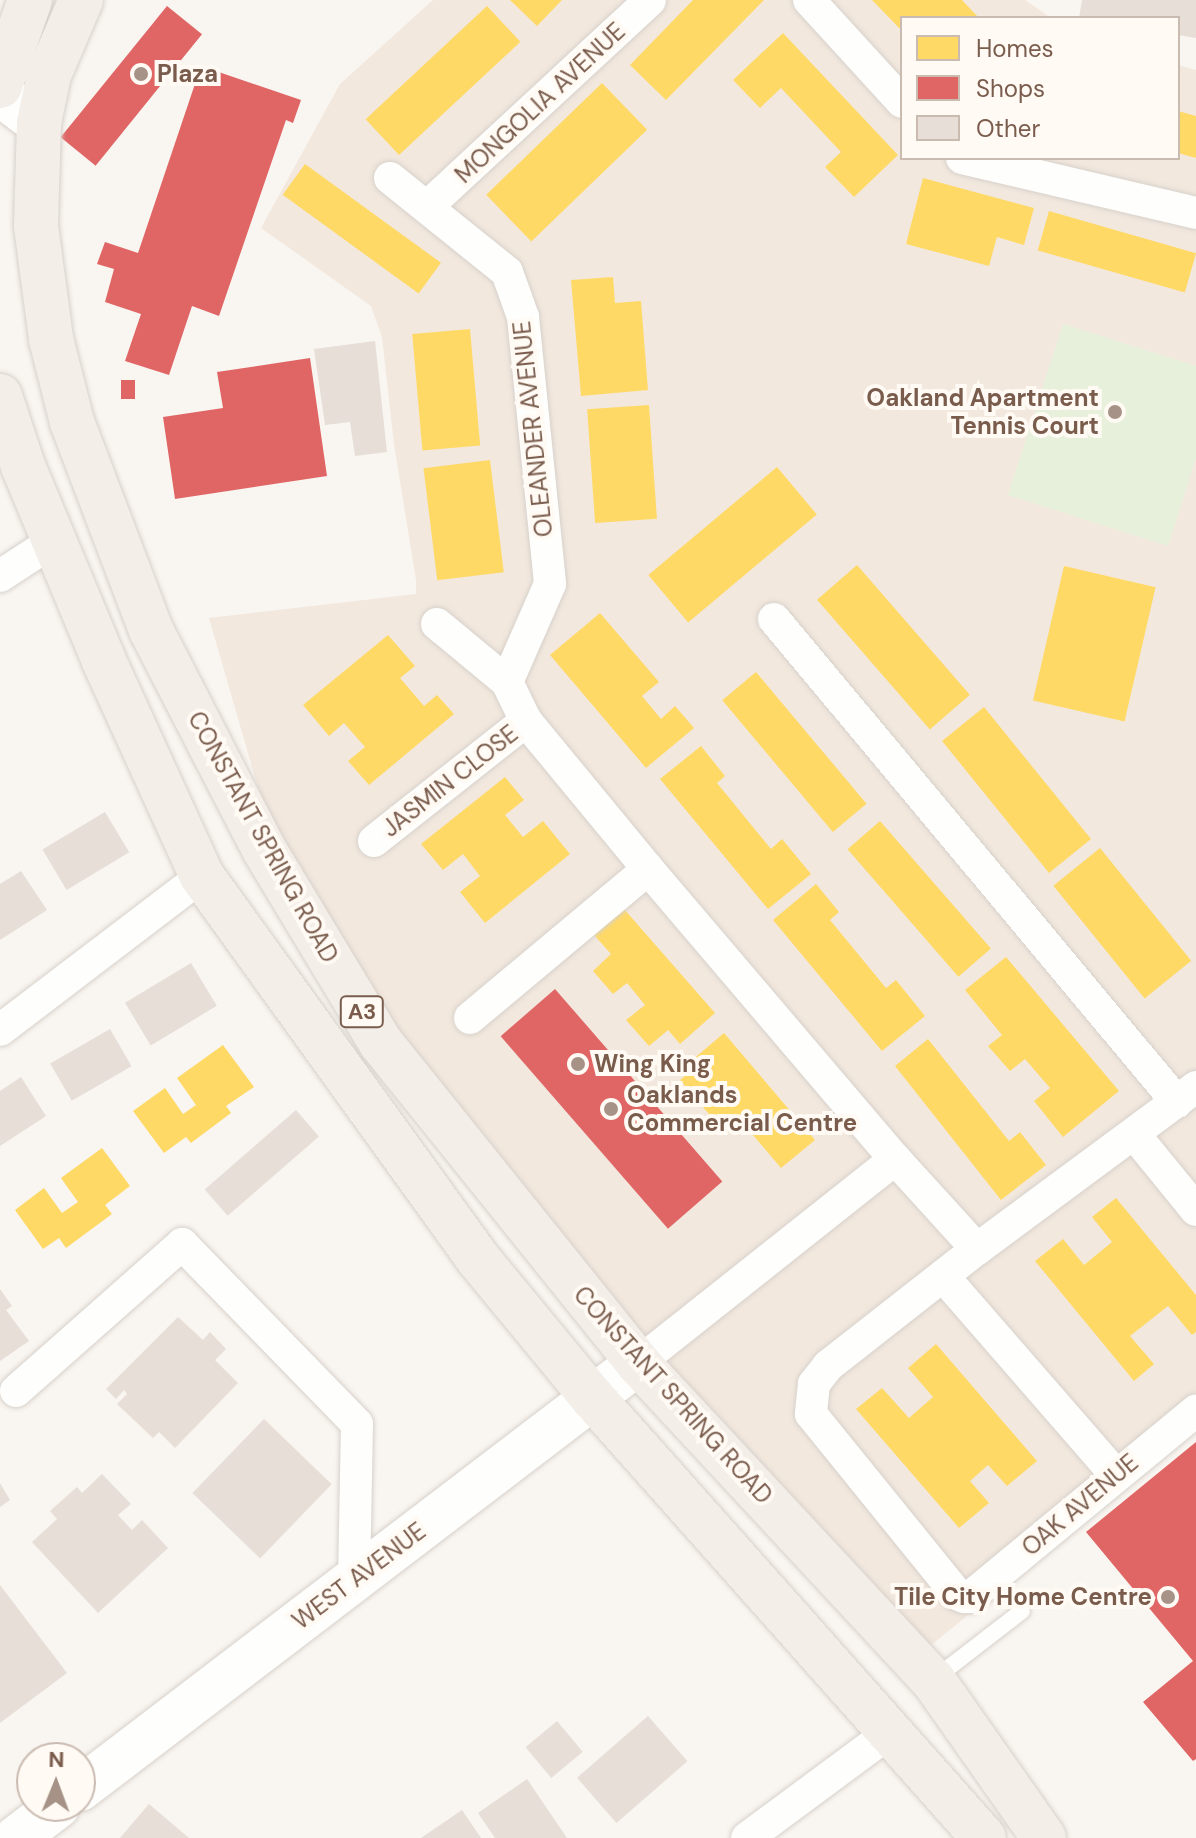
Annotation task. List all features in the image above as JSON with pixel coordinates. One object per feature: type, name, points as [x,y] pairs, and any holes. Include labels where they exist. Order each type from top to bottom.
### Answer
[{"type":"main road","points":[[0,16],[29,0]]},
{"type":"main road","points":[[0,86],[29,0]]},
{"type":"main road","name":"CONSTANT SPRING ROAD","points":[[81,0],[49,75],[39,123],[36,226],[51,339],[72,422],[151,630],[265,851],[381,1043],[638,1363],[933,1680],[1044,1838]]},
{"type":"main road","name":"A3","points":[[0,396],[23,466],[136,735],[202,876],[479,1260],[592,1397],[984,1838]]},
{"type":"street","name":"MONGOLIA AVENUE","points":[[429,205],[650,0]]},
{"type":"street","points":[[809,0],[900,100]]},
{"type":"street","points":[[0,94],[39,123]]},
{"type":"street","points":[[971,160],[1196,213]]},
{"type":"street","name":"OLEANDER AVENUE","points":[[390,178],[429,205],[507,272],[523,317],[550,584],[507,682]]},
{"type":"street","points":[[0,576],[55,540]]},
{"type":"street","points":[[774,619],[1186,1095],[943,1276],[1116,1475]]},
{"type":"street","points":[[437,624],[507,682],[526,721],[648,869],[895,1159],[977,1249]]},
{"type":"street","name":"JASMIN CLOSE","points":[[374,841],[526,721]]},
{"type":"street","points":[[470,1018],[648,869]]},
{"type":"street","points":[[0,1030],[202,876]]},
{"type":"street","points":[[1134,1134],[1196,1210]]},
{"type":"street","points":[[638,1363],[895,1159]]},
{"type":"street","points":[[16,1391],[182,1244],[357,1424],[354,1580]]},
{"type":"street","name":"OAK AVENUE","points":[[943,1276],[828,1366],[814,1384],[811,1414],[957,1594],[970,1597],[1196,1411]]},
{"type":"street","name":"WEST AVENUE","points":[[96,1777],[638,1363]]},
{"type":"street","points":[[747,1838],[890,1732]]},
{"type":"street","points":[[16,1838],[37,1822]]},
{"type":"lane","points":[[933,1680],[1022,1611]]},
{"type":"shaded area","points":[[433,0],[1025,0],[1048,16],[900,16],[900,160],[1180,160],[1180,66],[1196,70],[1196,1427],[923,1652],[706,1459],[291,902],[209,618],[416,594],[382,337],[371,306],[261,228],[340,84]]},
{"type":"green space","name":"Oakland Apartment Tennis Court","points":[[1063,324],[1196,366],[1196,458],[1168,546],[1008,495]]},
{"type":"building: Homes","points":[[510,0],[562,0],[537,26]]},
{"type":"building: Homes","points":[[693,0],[764,0],[666,100],[630,65]]},
{"type":"building: Homes","points":[[872,0],[962,0],[977,16],[900,16],[900,29]]},
{"type":"building: Homes","points":[[487,6],[520,42],[399,155],[366,119]]},
{"type":"building: Homes","points":[[783,33],[898,155],[854,197],[825,167],[841,152],[781,88],[760,108],[733,80]]},
{"type":"building: Homes","points":[[602,83],[647,130],[531,242],[486,195]]},
{"type":"building: Homes","points":[[1180,112],[1196,116],[1196,158],[1180,154]]},
{"type":"building: Homes","points":[[305,164],[441,263],[419,293],[283,195]]},
{"type":"building: Homes","points":[[923,178],[1034,208],[1024,245],[997,237],[989,266],[906,244]]},
{"type":"building: Homes","points":[[1049,211],[1196,253],[1185,293],[1038,250]]},
{"type":"building: Homes","points":[[613,277],[615,303],[641,301],[648,390],[581,396],[571,280]]},
{"type":"building: Homes","points":[[470,329],[480,446],[422,451],[412,334]]},
{"type":"building: Homes","points":[[649,405],[657,519],[595,523],[587,409]]},
{"type":"building: Homes","points":[[490,460],[504,572],[437,580],[423,468]]},
{"type":"building: Homes","points":[[777,467],[817,514],[688,622],[648,575]]},
{"type":"building: Homes","points":[[857,565],[970,695],[930,730],[817,600]]},
{"type":"building: Homes","points":[[1064,566],[1156,587],[1125,722],[1033,700]]},
{"type":"building: Homes","points":[[600,613],[659,682],[642,696],[661,719],[675,706],[694,728],[646,768],[550,655]]},
{"type":"building: Homes","points":[[388,635],[415,666],[400,678],[424,706],[437,695],[454,714],[369,785],[348,761],[365,747],[344,723],[329,736],[303,705]]},
{"type":"building: Homes","points":[[756,672],[867,804],[833,832],[722,700]]},
{"type":"building: Homes","points":[[984,707],[1091,839],[1049,873],[942,741]]},
{"type":"building: Homes","points":[[701,746],[725,776],[717,783],[771,849],[782,839],[811,874],[768,909],[660,779]]},
{"type":"building: Homes","points":[[505,777],[524,800],[505,815],[523,837],[543,821],[570,854],[485,923],[460,892],[480,876],[463,854],[443,870],[421,844]]},
{"type":"building: Homes","points":[[880,821],[991,949],[958,977],[848,849]]},
{"type":"building: Homes","points":[[1100,848],[1191,961],[1145,998],[1053,886]]},
{"type":"building: Homes","points":[[816,884],[839,912],[830,920],[886,988],[896,980],[925,1016],[882,1051],[773,920]]},
{"type":"building: Homes","points":[[624,909],[715,1013],[680,1044],[668,1030],[649,1046],[626,1020],[645,1005],[627,983],[613,994],[593,971],[611,954],[594,935]]},
{"type":"building: Homes","points":[[1006,957],[1119,1091],[1063,1137],[1034,1101],[1050,1088],[1025,1059],[1010,1071],[988,1046],[1002,1035],[965,990]]},
{"type":"building: Homes","points":[[724,1033],[815,1140],[781,1168],[742,1122],[726,1134],[680,1080],[696,1067],[691,1061]]},
{"type":"building: Homes","points":[[928,1039],[1009,1141],[1020,1132],[1046,1165],[1001,1200],[895,1066]]},
{"type":"building: Homes","points":[[223,1045],[254,1087],[226,1106],[231,1113],[191,1143],[186,1137],[164,1153],[133,1111],[165,1088],[183,1114],[196,1105],[177,1078]]},
{"type":"building: Homes","points":[[102,1148],[130,1186],[105,1205],[112,1214],[66,1248],[59,1238],[43,1249],[15,1210],[44,1188],[62,1213],[78,1202],[61,1178]]},
{"type":"building: Homes","points":[[1116,1198],[1196,1295],[1196,1332],[1192,1335],[1168,1306],[1130,1336],[1154,1364],[1134,1381],[1035,1261],[1063,1239],[1084,1265],[1112,1242],[1092,1217]]},
{"type":"building: Homes","points":[[936,1344],[1037,1461],[1007,1486],[988,1465],[970,1481],[989,1503],[959,1528],[856,1409],[882,1388],[909,1418],[933,1397],[908,1368]]},
{"type":"building: Shops","name":"Plaza","points":[[167,6],[202,34],[96,166],[61,137]]},
{"type":"building: Shops","points":[[201,66],[301,100],[293,123],[286,120],[219,316],[192,306],[169,375],[125,361],[141,314],[105,302],[114,269],[97,264],[105,242],[138,253]]},
{"type":"building: Shops","points":[[310,358],[327,476],[175,499],[163,417],[223,408],[217,372]]},
{"type":"building: Shops","points":[[121,380],[135,380],[135,399],[121,399]]},
{"type":"building: Shops","name":"Oaklands Commercial Centre","points":[[555,989],[722,1181],[668,1229],[501,1036]]},
{"type":"building: Shops","name":"Tile City Home Centre","points":[[1196,1442],[1196,1759],[1193,1761],[1143,1702],[1193,1661],[1086,1532]]},
{"type":"building: Other","points":[[1082,0],[1196,0],[1196,38],[1180,35],[1180,16],[1079,16]]},
{"type":"building: Other","points":[[375,341],[387,452],[355,456],[350,422],[325,425],[314,349]]},
{"type":"building: Other","points":[[105,812],[129,852],[67,890],[42,850]]},
{"type":"building: Other","points":[[21,871],[47,910],[0,940],[0,884]]},
{"type":"building: Other","points":[[191,963],[217,1006],[151,1046],[125,1003]]},
{"type":"building: Other","points":[[110,1029],[132,1066],[72,1101],[50,1064]]},
{"type":"building: Other","points":[[21,1077],[46,1116],[0,1146],[0,1091]]},
{"type":"building: Other","points":[[296,1110],[319,1136],[228,1216],[205,1189]]},
{"type":"building: Other","points":[[0,1289],[12,1306],[6,1310],[29,1341],[0,1361]]},
{"type":"building: Other","points":[[178,1317],[203,1340],[210,1332],[226,1349],[215,1360],[238,1383],[175,1448],[159,1432],[153,1438],[117,1404],[127,1394],[124,1390],[116,1399],[106,1389]]},
{"type":"building: Other","points":[[264,1419],[332,1484],[260,1558],[192,1493]]},
{"type":"building: Other","points":[[102,1474],[131,1504],[118,1515],[132,1530],[142,1520],[168,1548],[98,1613],[32,1542],[57,1519],[50,1511],[77,1487],[82,1493]]},
{"type":"building: Other","points":[[0,1483],[10,1500],[0,1507]]},
{"type":"building: Other","points":[[0,1585],[67,1673],[0,1723]]},
{"type":"building: Other","points":[[648,1716],[687,1761],[616,1823],[577,1778]]},
{"type":"building: Other","points":[[557,1721],[583,1752],[551,1778],[526,1747]]},
{"type":"building: Other","points":[[527,1779],[567,1838],[495,1838],[478,1813]]},
{"type":"building: Other","points":[[149,1804],[189,1838],[120,1838]]},
{"type":"building: Other","points":[[462,1810],[481,1838],[421,1838]]},
{"type":"place","name":"Plaza","points":[[141,74]]},
{"type":"place","name":"Oakland Apartment Tennis Court","points":[[1115,412]]},
{"type":"place","name":"Wing King","points":[[578,1064]]},
{"type":"place","name":"Oaklands Commercial Centre","points":[[611,1109]]},
{"type":"place","name":"Tile City Home Centre","points":[[1168,1597]]}]
